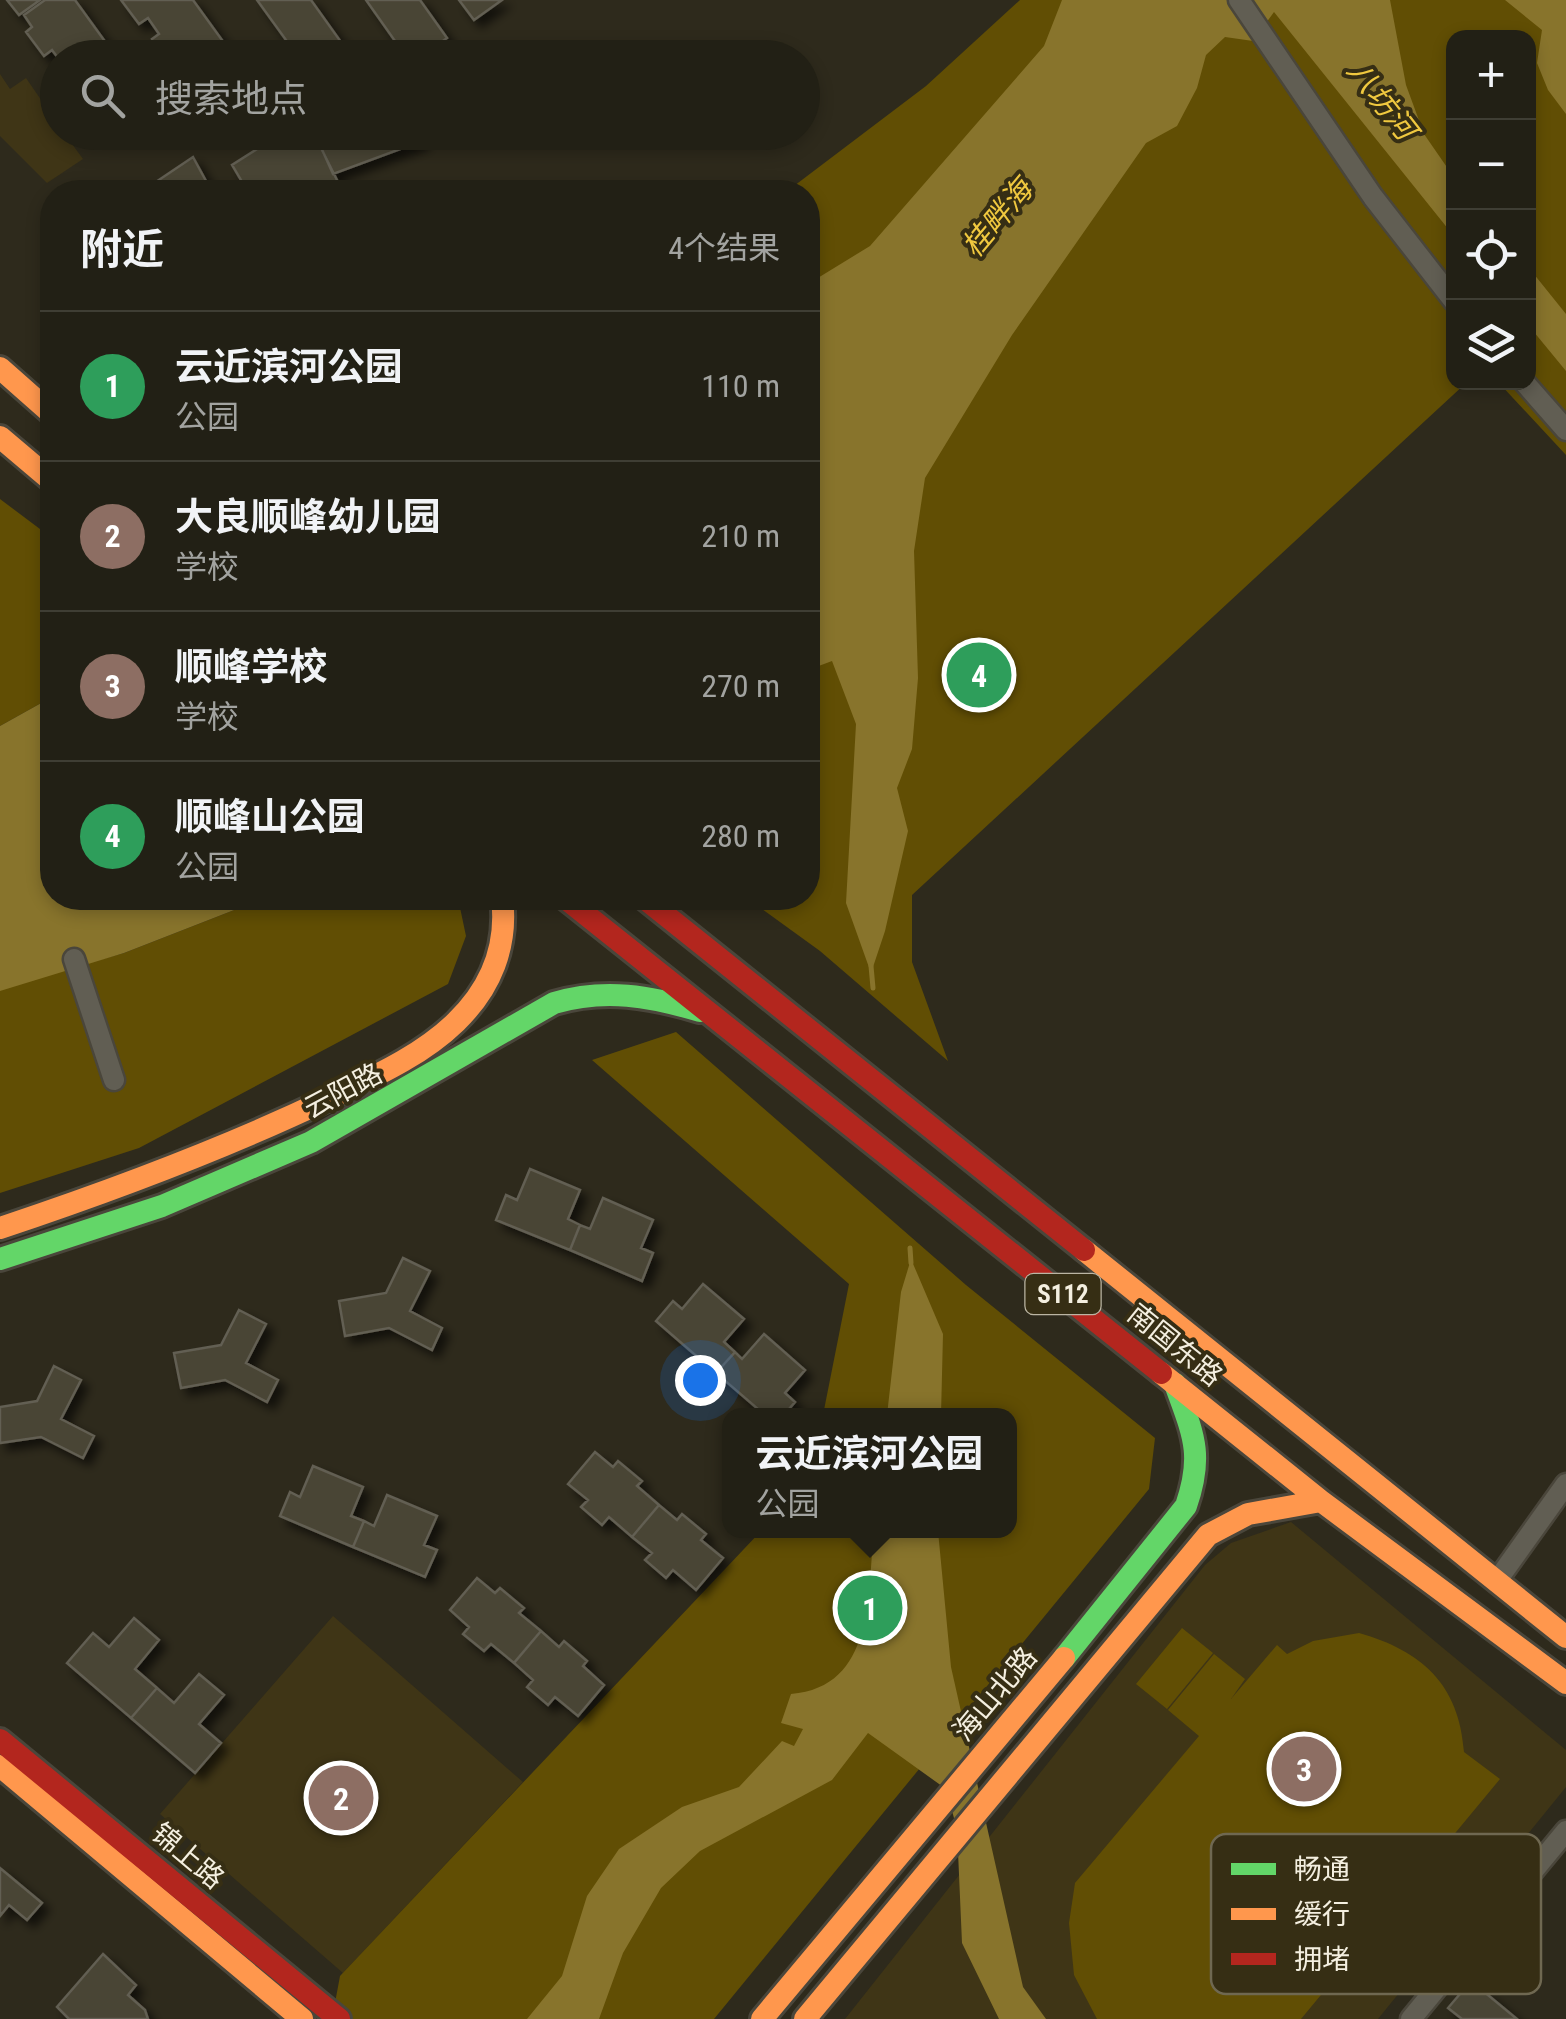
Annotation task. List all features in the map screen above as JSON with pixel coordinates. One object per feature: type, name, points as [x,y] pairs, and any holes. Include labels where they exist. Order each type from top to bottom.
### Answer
[{"type":"main road","points":[[0,368],[40,403]]},
{"type":"main road","points":[[0,437],[40,472]]},
{"type":"main road","name":"云阳路","points":[[0,1228],[135,1182],[274,1126],[409,1057],[456,1023],[492,974],[502,948],[502,910]]},
{"type":"main road","name":"南国东路","points":[[580,910],[1321,1501],[1566,1683]]},
{"type":"main road","name":"南国东路","points":[[659,910],[1566,1637]]},
{"type":"main road","name":"云阳路","points":[[0,1259],[162,1206],[311,1142],[410,1090],[527,1018],[576,995],[630,992],[707,1012]]},
{"type":"main road","points":[[274,1126],[321,1118],[325,1125],[311,1142]]},
{"type":"main road","name":"海山北路","points":[[762,2019],[1186,1506],[1196,1478],[1198,1449],[1174,1382]]},
{"type":"main road","points":[[805,2019],[1208,1536],[1228,1519],[1248,1511],[1321,1501]]},
{"type":"main road","name":"锦上路","points":[[0,1740],[338,2019]]},
{"type":"main road","name":"锦上路","points":[[0,1766],[302,2019]]},
{"type":"street","points":[[1246,8],[1373,197],[1453,300]]},
{"type":"street","points":[[1531,390],[1566,430]]},
{"type":"street","points":[[74,959],[114,1080]]},
{"type":"street","points":[[1496,1582],[1566,1484]]},
{"type":"street","points":[[1541,1861],[1566,1831]]},
{"type":"street","points":[[1411,2019],[1432,1994]]},
{"type":"shaded area","points":[[1020,0],[1566,0],[1566,455],[1506,390],[1536,390],[1536,30],[1446,30],[1446,390],[1458,390],[912,895],[912,962],[948,1061],[820,951],[764,910],[820,910],[820,180],[802,180],[926,86]]},
{"type":"shaded area","points":[[0,74],[10,89],[26,78],[40,98],[40,150],[76,150],[83,159],[52,180],[44,180],[0,136]]},
{"type":"shaded area","points":[[0,499],[40,529],[40,704],[0,726]]},
{"type":"shaded area","points":[[234,910],[461,910],[466,936],[448,984],[139,1148],[0,1193],[0,988],[124,953]]},
{"type":"shaded area","points":[[676,1032],[966,1285],[1155,1438],[1149,1489],[714,2019],[332,2019],[340,1976],[754,1538],[1017,1538],[1017,1408],[824,1408],[849,1284],[592,1060]]},
{"type":"shaded area","points":[[1291,1522],[1566,1750],[1566,1787],[1528,1834],[1211,1834],[1211,1994],[1398,1994],[1378,2019],[845,2019],[1205,1565],[1231,1543]]},
{"type":"shaded area","points":[[333,1616],[523,1782],[343,1973],[160,1814]]},
{"type":"shaded area","points":[[1182,1628],[1213,1653],[1167,1709],[1136,1684]]},
{"type":"shaded area","points":[[1359,1633],[1419,1661],[1445,1689],[1454,1707],[1464,1752],[1500,1779],[1454,1834],[1211,1834],[1211,1994],[1322,1994],[1301,2019],[1097,2019],[1074,1975],[1069,1923],[1075,1883],[1199,1736],[1168,1710],[1214,1654],[1245,1679],[1231,1699],[1277,1645],[1287,1654],[1313,1641]]},
{"type":"water","points":[[1062,0],[1390,0],[1406,85],[1424,134],[1446,166],[1446,226],[1274,12],[1253,41],[1225,37],[1206,55],[1197,88],[1177,126],[1146,143],[1012,335],[925,478],[914,551],[918,678],[912,749],[897,788],[908,831],[871,973],[846,903],[856,724],[832,661],[820,666],[820,277],[870,246],[1044,46]]},
{"type":"water","points":[[1505,0],[1566,0],[1566,114],[1548,90],[1537,63],[1542,30]]},
{"type":"water","points":[[1536,277],[1566,314],[1566,371],[1536,335]]},
{"type":"water","points":[[40,704],[40,910],[234,910],[124,953],[0,991],[0,726]]},
{"type":"water","points":[[911,1259],[943,1334],[941,1408],[888,1408],[901,1292]]},
{"type":"water","points":[[873,1538],[939,1538],[951,1667],[1023,1987],[1046,2019],[999,2019],[962,1943],[957,1829],[946,1789],[868,1733],[832,1780],[700,1851],[661,1888],[623,1953],[599,2019],[527,2019],[562,1976],[587,1896],[619,1849],[682,1807],[739,1787],[782,1741],[794,1746],[803,1729],[781,1723],[791,1694],[818,1688],[838,1675],[852,1656],[867,1609]]},
{"type":"building","points":[[7,0],[40,0],[19,15]]},
{"type":"building","points":[[45,0],[75,0],[104,40],[40,40],[40,51],[26,32],[32,27],[24,15]]},
{"type":"building","points":[[121,0],[193,0],[222,40],[153,40],[159,34],[148,18],[139,24]]},
{"type":"building","points":[[257,0],[311,0],[340,40],[286,40]]},
{"type":"building","points":[[366,0],[420,0],[447,38],[444,40],[394,40]]},
{"type":"building","points":[[459,0],[502,0],[474,20]]},
{"type":"building","points":[[256,150],[322,150],[337,180],[241,180],[232,165]]},
{"type":"building","points":[[322,150],[398,150],[333,174]]},
{"type":"building","points":[[193,157],[205,180],[159,180]]},
{"type":"building","points":[[530,1169],[580,1190],[568,1219],[580,1225],[570,1250],[496,1220],[506,1195],[517,1200]]},
{"type":"building","points":[[603,1198],[653,1220],[641,1248],[653,1253],[642,1281],[570,1250],[580,1225],[590,1229]]},
{"type":"building","points":[[403,1258],[430,1271],[410,1311],[442,1328],[432,1350],[389,1328],[345,1336],[339,1301],[386,1293]]},
{"type":"building","points":[[703,1284],[744,1319],[724,1342],[735,1352],[716,1373],[656,1321],[673,1301],[682,1309]]},
{"type":"building","points":[[239,1310],[266,1324],[246,1363],[278,1380],[267,1402],[225,1380],[181,1388],[174,1353],[221,1345]]},
{"type":"building","points":[[764,1334],[805,1370],[785,1393],[795,1402],[790,1408],[757,1408],[716,1373],[735,1352],[742,1359]]},
{"type":"building","points":[[54,1366],[81,1380],[61,1419],[94,1436],[83,1458],[41,1437],[0,1443],[0,1407],[37,1401]]},
{"type":"building","points":[[595,1452],[613,1467],[618,1461],[642,1481],[637,1486],[659,1505],[632,1537],[609,1517],[602,1525],[581,1507],[588,1500],[568,1484]]},
{"type":"building","points":[[313,1466],[363,1487],[351,1516],[364,1521],[353,1547],[280,1516],[290,1492],[300,1497]]},
{"type":"building","points":[[387,1495],[437,1516],[424,1545],[437,1550],[425,1577],[353,1547],[364,1521],[374,1526]]},
{"type":"building","points":[[659,1505],[677,1520],[682,1514],[706,1534],[701,1540],[723,1558],[696,1590],[673,1570],[666,1578],[645,1560],[652,1553],[632,1537]]},
{"type":"building","points":[[477,1578],[495,1593],[500,1588],[524,1608],[519,1613],[541,1631],[514,1663],[491,1644],[484,1651],[463,1634],[469,1627],[450,1610]]},
{"type":"building","points":[[134,1618],[159,1640],[135,1669],[157,1688],[131,1718],[67,1663],[93,1633],[109,1647]]},
{"type":"building","points":[[541,1631],[559,1647],[564,1641],[587,1661],[583,1666],[604,1685],[578,1716],[555,1697],[548,1705],[527,1687],[533,1680],[514,1663]]},
{"type":"building","points":[[199,1674],[224,1695],[199,1724],[221,1743],[195,1773],[131,1718],[157,1688],[174,1703]]},
{"type":"building","points":[[0,1868],[42,1903],[27,1920],[9,1905],[0,1916]]},
{"type":"building","points":[[103,1954],[136,1985],[128,1995],[145,2010],[148,2019],[69,2019],[57,2007]]},
{"type":"building","points":[[1460,1994],[1487,1994],[1517,2019],[1462,2019],[1448,2008]]},
{"type":"waterway","points":[[871,966],[873,988]]},
{"type":"waterway","points":[[910,1248],[911,1263]]},
{"type":"traffic: fast","points":[[0,1259],[162,1206],[311,1142],[554,1003],[609,995],[663,1001],[700,1011]]},
{"type":"traffic: fast","points":[[1064,1658],[1186,1506],[1194,1472],[1194,1444],[1175,1384]]},
{"type":"traffic: slow","points":[[0,368],[40,403]]},
{"type":"traffic: slow","points":[[0,437],[40,471]]},
{"type":"traffic: slow","points":[[0,1228],[246,1136],[360,1083],[427,1046],[456,1022],[488,980],[499,949],[503,910]]},
{"type":"traffic: slow","points":[[1084,1250],[1566,1637]]},
{"type":"traffic: slow","points":[[1161,1373],[1321,1501],[1566,1683]]},
{"type":"traffic: slow","points":[[805,2019],[1208,1535],[1248,1514],[1321,1501]]},
{"type":"traffic: slow","points":[[762,2019],[1064,1658]]},
{"type":"traffic: slow","points":[[0,1766],[302,2019]]},
{"type":"traffic: jam","points":[[580,910],[1161,1373]]},
{"type":"traffic: jam","points":[[659,910],[1084,1250]]},
{"type":"traffic: jam","points":[[0,1740],[339,2019]]},
{"type":"place","name":"顺峰山公园","points":[[979,675]]},
{"type":"place","name":"云近滨河公园","points":[[870,1608]]},
{"type":"place","name":"顺峰学校","points":[[1304,1769]]},
{"type":"place","name":"大良顺峰幼儿园","points":[[341,1798]]},
{"type":"water label","name":"八坊河","points":[[1382,100]]},
{"type":"water label","name":"桂畔海","points":[[997,218]]}]
